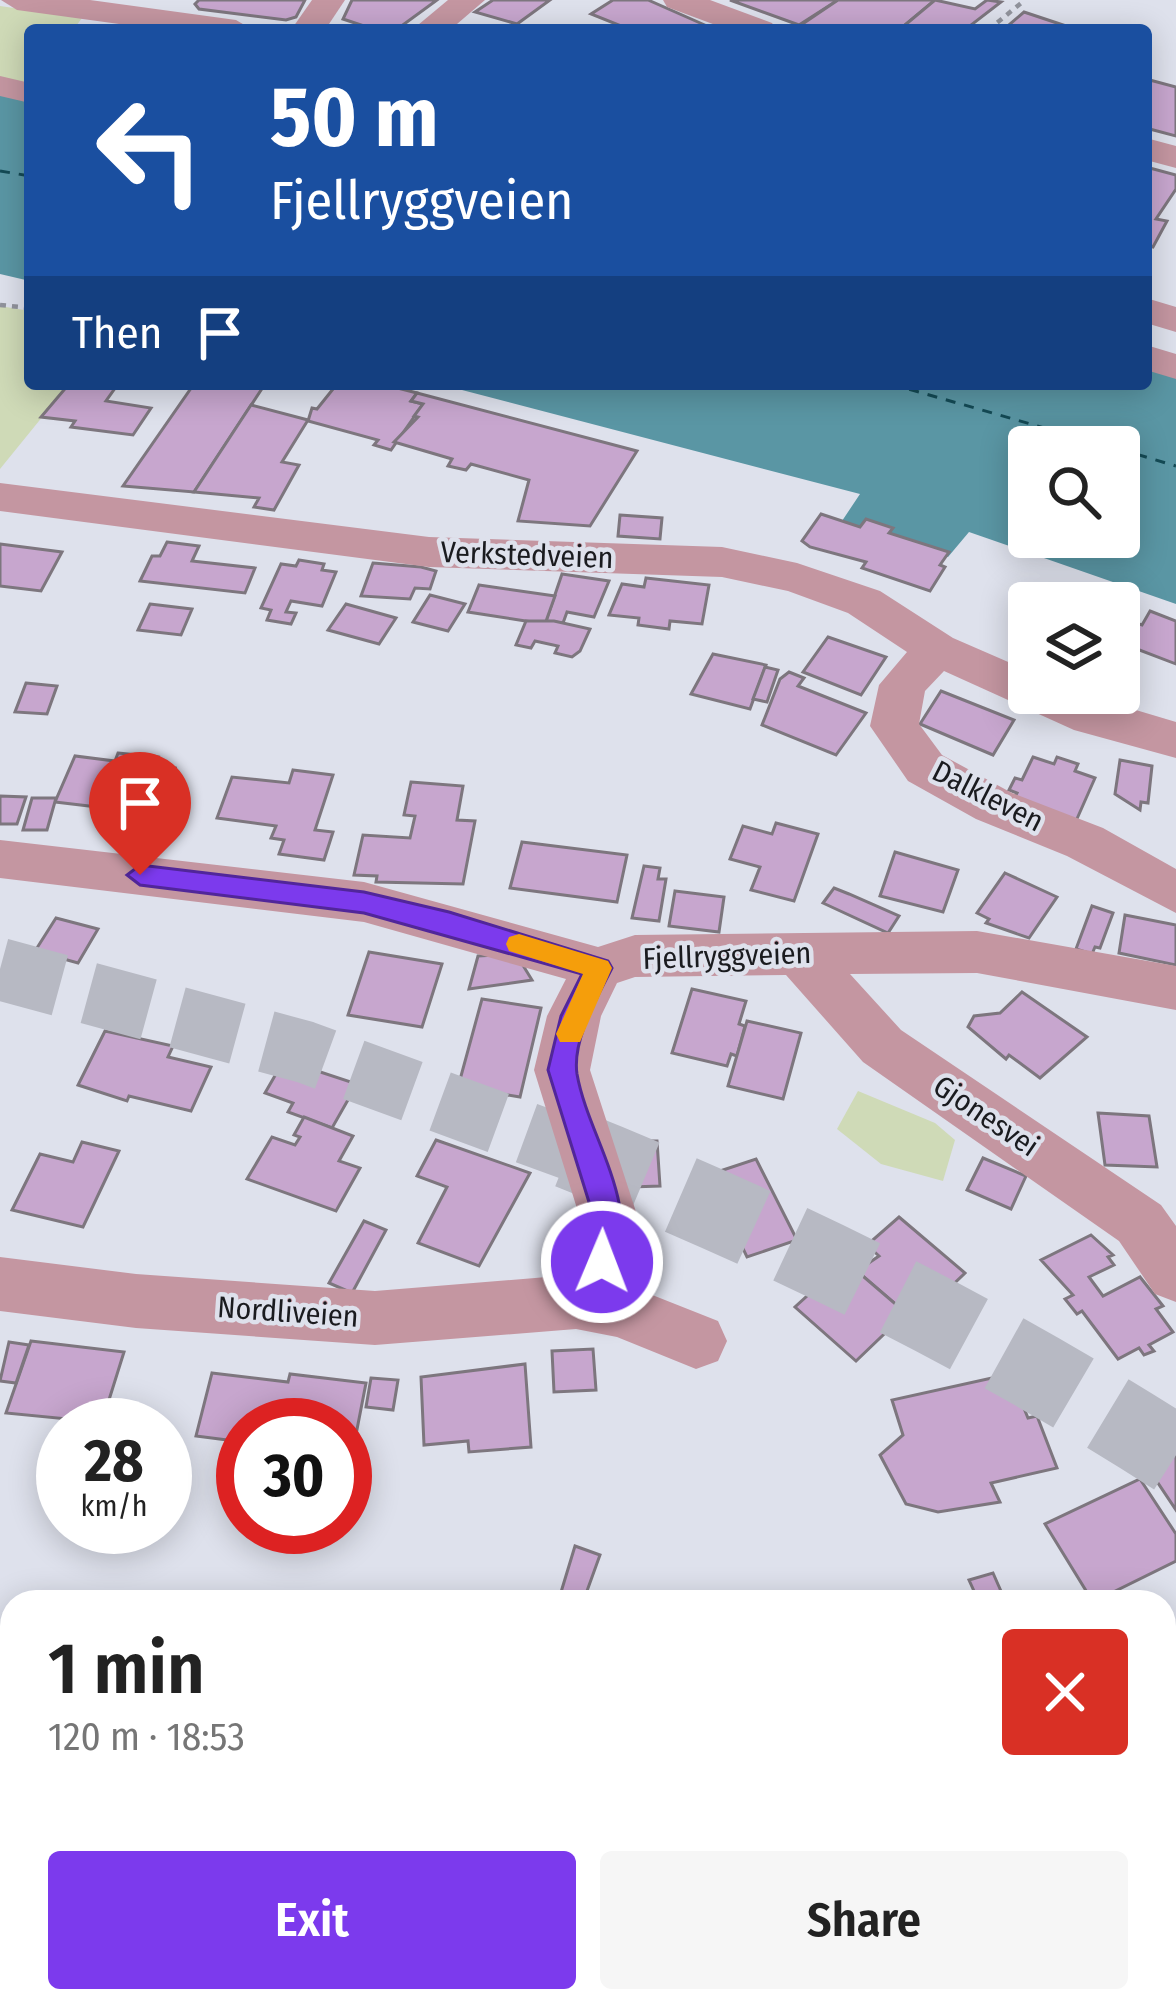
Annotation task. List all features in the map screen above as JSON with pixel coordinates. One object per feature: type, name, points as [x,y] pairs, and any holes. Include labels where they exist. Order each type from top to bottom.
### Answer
[{"type":"street","points":[[22,0],[193,24]]},
{"type":"street","points":[[437,24],[469,0]]},
{"type":"street","points":[[656,0],[666,4],[676,0],[743,24]]},
{"type":"street","points":[[1152,294],[1176,320]]},
{"type":"street","name":"Verkstedveien","points":[[0,497],[429,552],[722,562],[797,578],[865,602],[938,650],[1008,681]]},
{"type":"street","name":"Dalkleven","points":[[938,650],[903,685],[894,726],[925,768],[994,806],[1084,842],[1176,893]]},
{"type":"street","name":"Verkstedveien","points":[[1082,714],[1176,740]]},
{"type":"street","name":"Fjellryggveien","points":[[0,859],[364,902],[449,922],[598,968],[635,956],[977,952],[1176,988]]},
{"type":"street","name":"Gjonesvei","points":[[798,953],[882,1046],[1140,1223],[1176,1275]]},
{"type":"street","points":[[576,1302],[602,1262],[608,1215],[562,1070],[574,1016],[598,968]]},
{"type":"street","name":"Nordliveien","points":[[0,1284],[136,1301],[375,1318],[576,1302],[622,1310],[696,1341]]},
{"type":"path","points":[[995,24],[1025,0]]},
{"type":"green space","points":[[0,6],[82,18],[78,24],[24,24],[24,88],[0,87]]},
{"type":"green space","points":[[0,306],[24,310],[24,390],[64,390],[0,469]]},
{"type":"green space","points":[[858,1091],[935,1123],[955,1140],[943,1181],[881,1164],[837,1129]]},
{"type":"water","points":[[0,94],[24,99],[24,280],[0,274]]},
{"type":"water","points":[[1152,371],[1176,378],[1176,604],[1140,591],[1140,582],[1113,582],[1044,558],[1140,558],[1140,426],[1008,426],[1008,546],[969,532],[948,557],[840,524],[860,494],[462,390],[1152,390]]},
{"type":"building","points":[[199,0],[305,0],[296,17],[286,20],[199,9],[195,4]]},
{"type":"building","points":[[352,0],[437,0],[404,24],[358,24],[343,19]]},
{"type":"building","points":[[493,0],[550,0],[517,24],[475,12]]},
{"type":"building","points":[[613,0],[648,0],[702,24],[616,24],[591,14]]},
{"type":"building","points":[[730,0],[838,0],[796,24]]},
{"type":"building","points":[[838,0],[935,0],[906,24],[802,24]]},
{"type":"building","points":[[935,0],[975,9],[987,0],[1001,2],[972,24],[906,24]]},
{"type":"building","points":[[1024,12],[1060,24],[1010,24]]},
{"type":"building","points":[[1152,81],[1176,87],[1176,136],[1152,130]]},
{"type":"building","points":[[1152,169],[1176,175],[1176,189],[1156,219],[1167,221],[1153,247]]},
{"type":"building","points":[[64,390],[114,390],[106,401],[151,408],[133,435],[71,427],[75,421],[41,417]]},
{"type":"building","points":[[190,390],[261,390],[194,492],[123,486]]},
{"type":"building","points":[[332,390],[405,390],[417,393],[411,401],[423,404],[391,450],[374,445],[378,440],[308,421],[312,408],[317,409]]},
{"type":"building","points":[[417,393],[637,451],[590,526],[518,521],[529,480],[471,464],[466,470],[448,466],[452,459],[394,442],[418,417],[414,416],[423,404],[411,401]]},
{"type":"building","points":[[251,405],[308,420],[282,462],[299,465],[274,510],[254,507],[259,498],[194,492]]},
{"type":"building","points":[[821,514],[860,527],[866,519],[893,528],[889,533],[949,552],[940,565],[945,567],[930,591],[862,568],[866,562],[810,547],[802,541]]},
{"type":"building","points":[[620,515],[662,518],[660,539],[618,536]]},
{"type":"building","points":[[167,542],[199,546],[192,561],[255,568],[245,593],[140,581],[152,556],[160,556]]},
{"type":"building","points":[[0,544],[62,552],[41,591],[0,586]]},
{"type":"building","points":[[299,560],[324,564],[322,570],[336,572],[322,606],[291,601],[286,612],[296,613],[291,624],[267,620],[271,610],[261,608],[281,564],[296,566]]},
{"type":"building","points":[[373,563],[436,571],[430,589],[415,588],[410,599],[361,596]]},
{"type":"building","points":[[562,574],[609,581],[594,617],[567,612],[563,623],[546,621]]},
{"type":"building","points":[[646,578],[709,585],[702,624],[670,621],[669,629],[638,625],[639,618],[609,615],[622,584],[644,587]]},
{"type":"building","points":[[479,585],[555,596],[545,624],[468,612]]},
{"type":"building","points":[[430,595],[465,604],[448,631],[413,622]]},
{"type":"building","points":[[150,604],[192,609],[181,635],[138,630]]},
{"type":"building","points":[[346,604],[396,618],[379,644],[328,630]]},
{"type":"building","points":[[1150,611],[1176,621],[1176,664],[1140,650],[1142,625]]},
{"type":"building","points":[[526,621],[590,629],[572,657],[555,653],[558,646],[535,641],[531,648],[516,645]]},
{"type":"building","points":[[828,637],[886,657],[861,695],[803,672]]},
{"type":"building","points":[[713,654],[766,665],[750,709],[691,694]]},
{"type":"building","points":[[765,667],[778,670],[767,702],[753,699]]},
{"type":"building","points":[[789,672],[804,678],[798,686],[866,713],[836,755],[762,725],[780,679]]},
{"type":"building","points":[[26,683],[57,686],[47,714],[15,712]]},
{"type":"building","points":[[941,691],[1014,720],[993,755],[920,724]]},
{"type":"building","points":[[118,753],[158,757],[154,766],[175,768],[157,814],[55,802],[75,756],[115,761]]},
{"type":"building","points":[[1033,757],[1054,764],[1057,757],[1078,764],[1075,771],[1095,778],[1076,821],[1013,800],[1017,793],[1009,790],[1015,778],[1022,780]]},
{"type":"building","points":[[1120,760],[1152,766],[1148,803],[1141,802],[1140,810],[1115,794]]},
{"type":"building","points":[[293,770],[333,775],[315,830],[333,832],[324,860],[279,854],[284,840],[271,838],[276,826],[217,818],[232,777],[289,783]]},
{"type":"building","points":[[411,782],[463,786],[457,820],[475,821],[463,884],[376,882],[377,876],[354,875],[363,835],[410,838],[415,816],[404,815]]},
{"type":"building","points":[[0,796],[26,797],[17,824],[0,824]]},
{"type":"building","points":[[32,798],[56,798],[47,830],[23,830]]},
{"type":"building","points":[[776,823],[818,834],[794,901],[751,890],[760,867],[730,859],[743,826],[772,834]]},
{"type":"building","points":[[522,842],[627,855],[617,902],[510,888]]},
{"type":"building","points":[[895,852],[958,870],[943,912],[880,896]]},
{"type":"building","points":[[644,866],[660,868],[658,879],[666,879],[659,921],[632,918]]},
{"type":"building","points":[[1005,873],[1057,897],[1029,938],[986,923],[989,919],[977,913]]},
{"type":"building","points":[[834,888],[899,916],[888,933],[823,903]]},
{"type":"building","points":[[675,891],[724,897],[719,932],[669,926]]},
{"type":"building","points":[[1092,906],[1113,913],[1100,948],[1095,947],[1092,954],[1076,949]]},
{"type":"building","points":[[1125,915],[1176,925],[1176,965],[1119,953]]},
{"type":"building","points":[[56,918],[98,929],[78,963],[35,951]]},
{"type":"building","points":[[369,952],[442,964],[422,1027],[348,1015]]},
{"type":"building","points":[[516,954],[532,980],[469,989],[478,956]]},
{"type":"building","points":[[692,989],[746,1001],[737,1056],[731,1054],[727,1066],[672,1053]]},
{"type":"building","points":[[1022,992],[1087,1037],[1040,1078],[1009,1055],[1006,1059],[968,1027],[974,1016],[1000,1013]]},
{"type":"building","points":[[482,999],[541,1008],[520,1097],[458,1087]]},
{"type":"building","points":[[747,1021],[801,1033],[783,1099],[728,1086]]},
{"type":"building","points":[[105,1031],[173,1046],[168,1057],[211,1067],[191,1111],[129,1096],[127,1101],[78,1085]]},
{"type":"building","points":[[284,1060],[357,1084],[332,1128],[288,1112],[293,1103],[265,1093]]},
{"type":"building","points":[[1098,1113],[1149,1116],[1157,1167],[1105,1165]]},
{"type":"building","points":[[304,1117],[353,1136],[339,1161],[360,1168],[336,1211],[247,1179],[272,1137],[295,1145],[300,1137],[294,1135]]},
{"type":"building","points":[[436,1140],[530,1173],[479,1266],[418,1243],[447,1187],[417,1176]]},
{"type":"building","points":[[628,1141],[657,1141],[660,1186],[631,1187]]},
{"type":"building","points":[[82,1142],[119,1151],[83,1227],[12,1210],[40,1154],[73,1162]]},
{"type":"building","points":[[983,1158],[1026,1176],[1011,1209],[967,1190]]},
{"type":"building","points":[[756,1159],[797,1240],[747,1257],[708,1175]]},
{"type":"building","points":[[899,1217],[965,1273],[915,1321],[857,1271],[879,1256],[867,1245]]},
{"type":"building","points":[[364,1221],[386,1230],[352,1293],[329,1283]]},
{"type":"building","points":[[1091,1235],[1113,1255],[1108,1257],[1114,1265],[1089,1277],[1103,1296],[1140,1277],[1163,1306],[1156,1309],[1173,1332],[1149,1345],[1154,1351],[1144,1355],[1139,1348],[1118,1359],[1082,1311],[1077,1314],[1065,1299],[1073,1295],[1041,1260]]},
{"type":"building","points":[[857,1271],[906,1313],[856,1361],[795,1307],[829,1276],[840,1286]]},
{"type":"building","points":[[31,1341],[124,1352],[110,1398],[36,1398],[36,1416],[6,1413]]},
{"type":"building","points":[[9,1342],[29,1345],[16,1383],[0,1381]]},
{"type":"building","points":[[593,1349],[596,1390],[554,1392],[552,1351]]},
{"type":"building","points":[[525,1364],[531,1447],[469,1452],[468,1441],[424,1445],[421,1377]]},
{"type":"building","points":[[212,1373],[288,1382],[290,1374],[366,1383],[363,1398],[216,1398],[216,1439],[196,1436]]},
{"type":"building","points":[[1010,1374],[1028,1418],[1037,1416],[1057,1468],[991,1483],[1000,1502],[938,1512],[906,1504],[880,1455],[903,1435],[892,1400]]},
{"type":"building","points":[[371,1378],[398,1380],[393,1410],[372,1408],[372,1398],[368,1398]]},
{"type":"building","points":[[1176,1454],[1176,1510],[1148,1468]]},
{"type":"building","points":[[1140,1479],[1176,1534],[1176,1561],[1117,1590],[1086,1590],[1045,1524]]},
{"type":"building","points":[[575,1546],[600,1555],[587,1590],[562,1590]]},
{"type":"building","points":[[993,1573],[1000,1590],[974,1590],[969,1580]]},
{"type":"ferry route","points":[[0,171],[24,175]]},
{"type":"ferry route","points":[[912,390],[1038,426]]},
{"type":"ferry route","points":[[1140,455],[1176,466]]},
{"type":"tunnel","points":[[0,969],[305,1052],[571,1150]]},
{"type":"tunnel","points":[[571,1150],[578,1152]]},
{"type":"tunnel","points":[[571,1150],[727,1215],[881,1288],[1031,1368],[1176,1456]]},
{"type":"slow traffic","points":[[519,944],[598,968],[570,1034]]},
{"type":"route","points":[[140,875],[364,902],[449,922],[598,968],[574,1016],[562,1070],[608,1215],[602,1262]]}]
